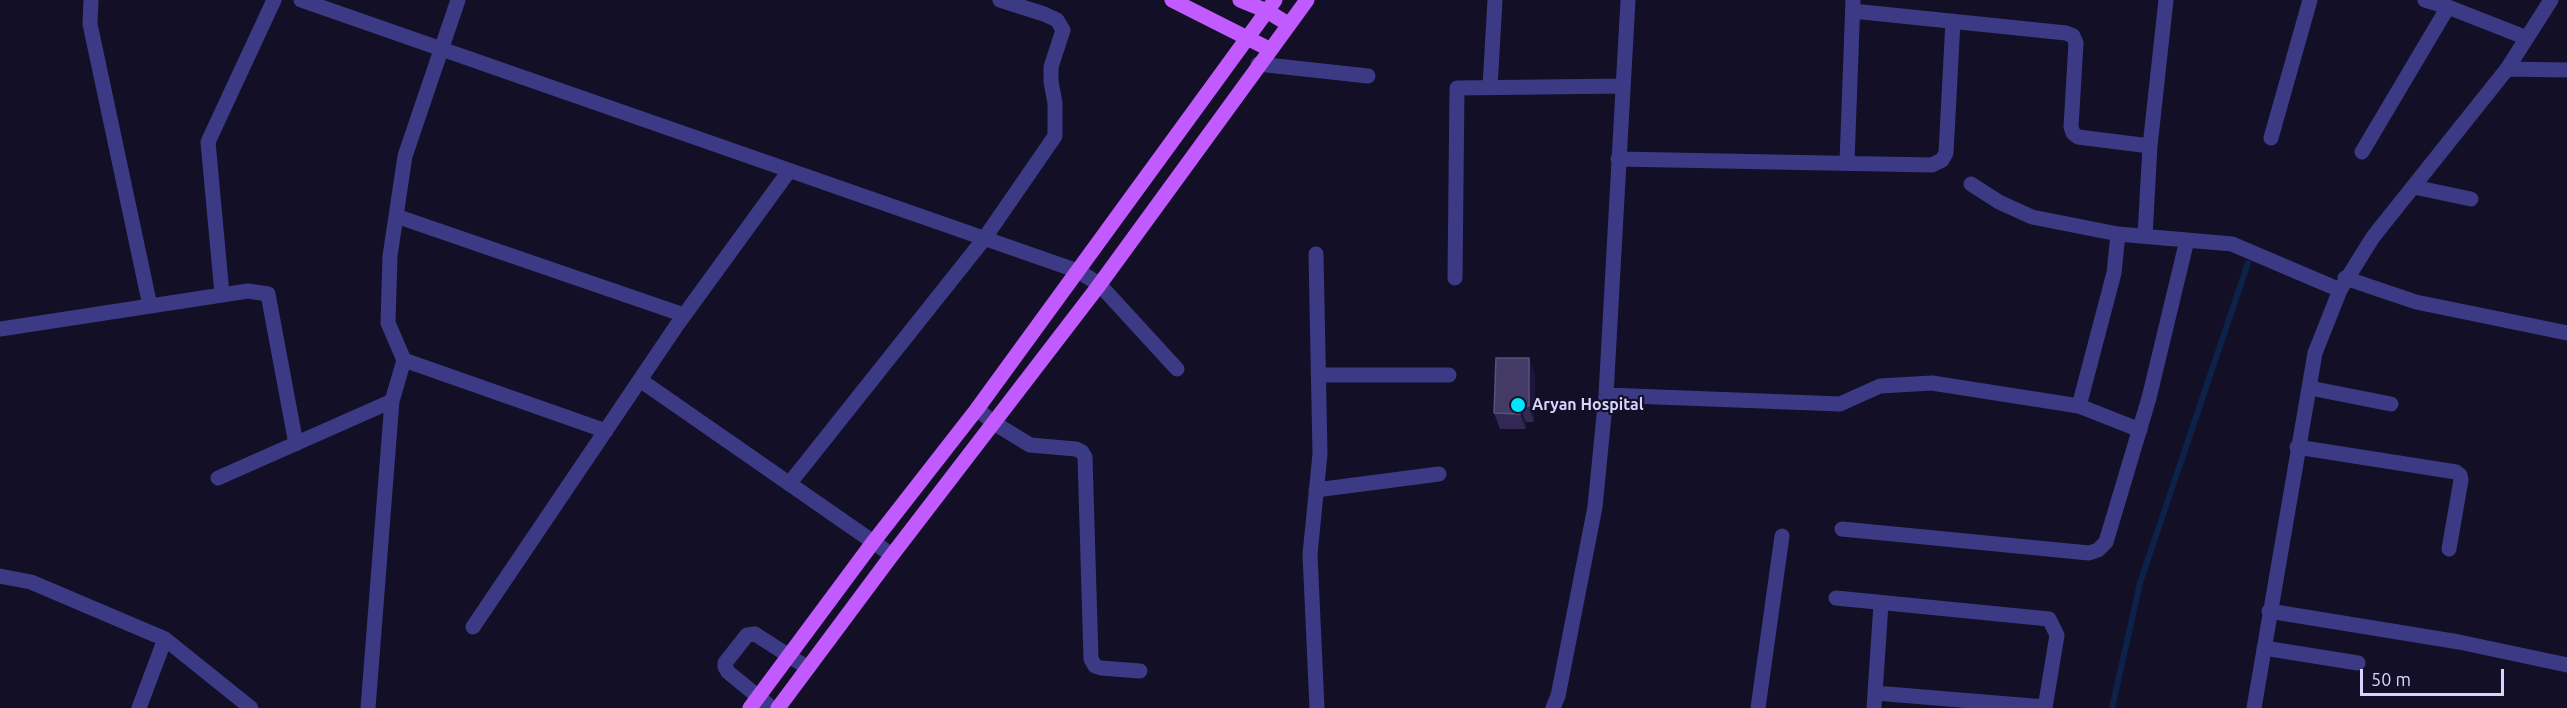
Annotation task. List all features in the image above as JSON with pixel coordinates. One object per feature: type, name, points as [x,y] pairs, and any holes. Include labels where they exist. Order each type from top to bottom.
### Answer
[{"type":"main road","points":[[1172,0],[1269,49]]},
{"type":"main road","points":[[1240,0],[1271,5],[1288,24]]},
{"type":"main road","points":[[777,708],[1099,284],[1307,0]]},
{"type":"main road","points":[[754,703],[874,541],[977,409],[1271,5]]},
{"type":"street","points":[[91,0],[90,24],[150,306]]},
{"type":"street","points":[[222,294],[208,142],[274,0]]},
{"type":"street","points":[[301,0],[1078,272],[1099,284],[1177,369]]},
{"type":"street","points":[[368,708],[393,401],[404,360],[388,323],[390,256],[405,156],[443,50],[458,0]]},
{"type":"street","points":[[789,484],[984,239],[1054,136],[1055,103],[1051,67],[1063,30],[1057,20],[1000,0]]},
{"type":"street","points":[[1490,87],[1495,0]]},
{"type":"street","points":[[1553,708],[1595,507],[1606,395],[1628,0]]},
{"type":"street","points":[[2145,236],[2150,146],[2166,0]]},
{"type":"street","points":[[2271,138],[2310,0]]},
{"type":"street","points":[[2425,0],[2527,38]]},
{"type":"street","points":[[2254,708],[2297,447],[2315,353],[2343,284],[2373,237],[2507,69],[2551,0]]},
{"type":"street","points":[[1847,162],[1853,5],[1953,21],[2066,33],[2073,36],[2076,43],[2071,127],[2073,133],[2078,137],[2150,146]]},
{"type":"street","points":[[2362,152],[2448,7]]},
{"type":"street","points":[[1618,159],[1932,165],[1942,160],[1946,153],[1953,21]]},
{"type":"street","points":[[1258,64],[1368,76]]},
{"type":"street","points":[[2507,69],[2567,70]]},
{"type":"street","points":[[1455,278],[1457,88],[1623,86]]},
{"type":"street","points":[[473,627],[684,315],[789,171]]},
{"type":"street","points":[[1971,184],[1999,202],[2032,217],[2118,234],[2232,244],[2343,284],[2416,302],[2567,333]]},
{"type":"street","points":[[2414,187],[2471,199]]},
{"type":"street","points":[[396,216],[684,315]]},
{"type":"street","points":[[2079,406],[2114,273],[2118,234]]},
{"type":"street","points":[[1842,529],[2090,553],[2098,550],[2106,542],[2140,430],[2187,240]]},
{"type":"street","points":[[1316,254],[1320,454],[1310,554],[1317,708]]},
{"type":"street","points":[[0,329],[222,294],[248,291],[268,294],[296,444]]},
{"type":"street","points":[[404,360],[606,431]]},
{"type":"street","points":[[1318,375],[1449,375]]},
{"type":"street","points":[[640,380],[892,555]]},
{"type":"street","points":[[1606,395],[1840,404],[1880,386],[1932,383],[2079,406],[2140,430]]},
{"type":"street","points":[[2310,388],[2391,404]]},
{"type":"street","points":[[218,478],[393,401]]},
{"type":"street","points":[[977,409],[994,423],[1030,445],[1077,449],[1082,452],[1091,659],[1095,666],[1101,668],[1140,671]]},
{"type":"street","points":[[2297,447],[2457,472],[2461,480],[2449,549]]},
{"type":"street","points":[[1316,490],[1439,474]]},
{"type":"street","points":[[1758,708],[1782,536]]},
{"type":"street","points":[[0,576],[31,582],[165,639],[251,708]]},
{"type":"street","points":[[1836,598],[2049,619],[2057,635],[2045,708],[1874,701],[1881,604]]},
{"type":"street","points":[[2270,611],[2459,642],[2567,664]]},
{"type":"street","points":[[772,708],[754,703],[728,672],[725,663],[751,634],[808,668]]},
{"type":"street","points":[[139,708],[165,639]]},
{"type":"street","points":[[2264,648],[2358,663]]},
{"type":"building","points":[[1496,358],[1529,358],[1529,406],[1520,406],[1520,414],[1494,413]]},
{"type":"waterway","points":[[2112,708],[2140,583],[2248,263]]},
{"type":"place","name":"Aryan Hospital","points":[[1518,405]]}]
